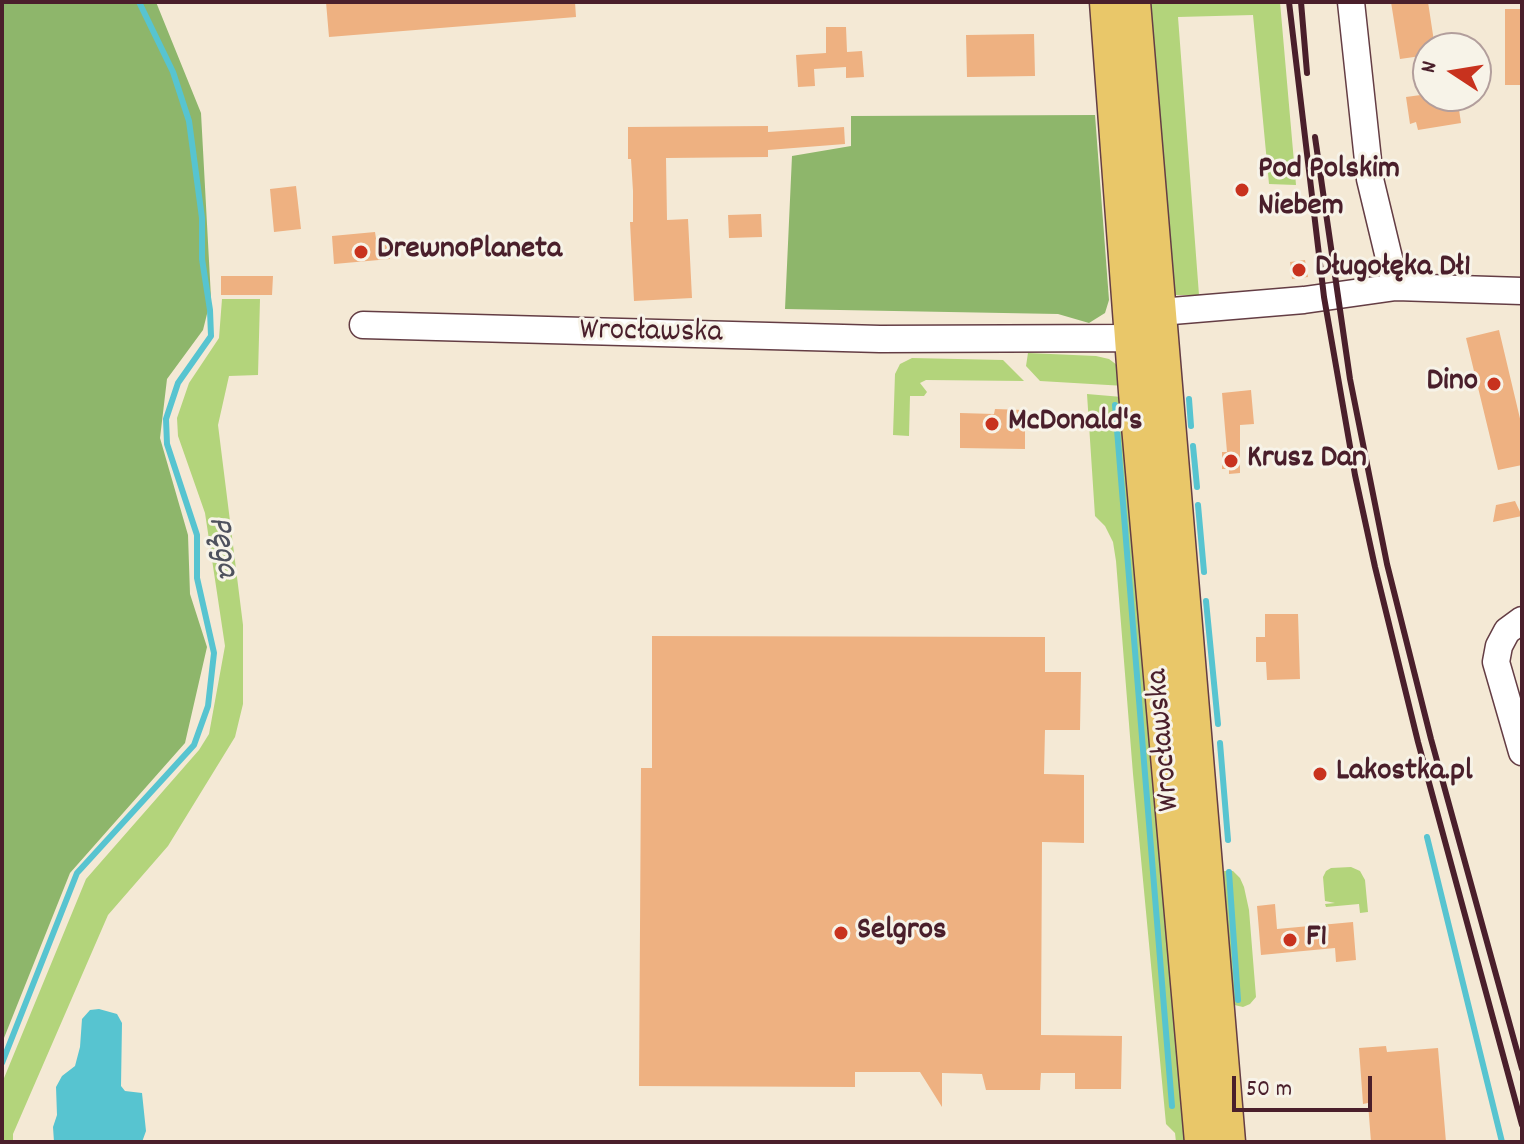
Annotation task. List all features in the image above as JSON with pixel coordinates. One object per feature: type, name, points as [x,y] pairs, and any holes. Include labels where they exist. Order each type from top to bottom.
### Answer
[{"type":"main road","name":"Wrocławska","points":[[1106,2],[1131,338],[1201,1142]]},
{"type":"main road","name":"Wrocławska","points":[[1134,2],[1229,1142]]},
{"type":"street","points":[[1351,2],[1370,179],[1396,287]]},
{"type":"street","points":[[1164,357],[1131,338],[1160,312],[1304,300],[1396,287],[1522,291]]},
{"type":"street","name":"Wrocławska","points":[[363,325],[880,339],[1131,338]]},
{"type":"street","points":[[1522,620],[1507,631],[1499,646],[1496,662],[1522,752]]},
{"type":"green space","points":[[2,2],[156,2],[201,113],[211,298],[203,330],[167,379],[160,438],[188,535],[190,594],[207,647],[185,743],[70,873],[2,1043]]},
{"type":"green space","points":[[1146,2],[1280,2],[1296,185],[1269,184],[1253,15],[1178,17],[1199,295],[1175,295]]},
{"type":"green space","points":[[1095,115],[1109,300],[1105,313],[1089,323],[1058,314],[785,309],[792,156],[851,146],[851,116]]},
{"type":"green space","points":[[222,299],[260,299],[258,375],[229,376],[218,425],[243,625],[243,704],[235,737],[168,846],[108,915],[13,1134],[13,1142],[2,1142],[2,1083],[86,879],[199,750],[209,734],[225,646],[205,513],[178,436],[177,418],[189,383],[219,338]]},
{"type":"green space","points":[[1028,353],[1109,359],[1123,374],[1125,386],[1040,381],[1026,366]]},
{"type":"green space","points":[[912,358],[1003,360],[1024,381],[926,380],[920,383],[927,392],[924,396],[910,396],[909,436],[893,435],[895,374],[900,364]]},
{"type":"green space","points":[[1087,394],[1122,397],[1188,1142],[1176,1142],[1175,1133],[1166,1124],[1116,561],[1113,542],[1105,526],[1095,516]]},
{"type":"green space","points":[[1351,867],[1360,871],[1365,880],[1368,912],[1360,913],[1359,904],[1326,907],[1325,904],[1335,903],[1325,901],[1323,877],[1326,871]]},
{"type":"green space","points":[[1222,871],[1233,871],[1240,878],[1249,910],[1256,997],[1243,1007],[1230,1004]]},
{"type":"water","points":[[90,1010],[117,1014],[122,1023],[121,1086],[125,1091],[142,1093],[146,1131],[142,1142],[54,1142],[56,1087],[62,1076],[75,1066],[82,1019]]},
{"type":"building","points":[[326,2],[575,2],[576,17],[329,37]]},
{"type":"building","points":[[1391,2],[1428,2],[1433,32],[1412,32],[1412,57],[1400,59]]},
{"type":"building","points":[[1505,9],[1522,9],[1522,85],[1505,85]]},
{"type":"building","points":[[826,27],[846,27],[847,52],[862,51],[864,77],[846,78],[846,67],[814,69],[815,86],[798,87],[796,55],[826,53]]},
{"type":"building","points":[[1034,34],[1035,76],[967,77],[966,35]]},
{"type":"building","points":[[1412,96],[1412,112],[1459,112],[1461,123],[1418,130],[1416,122],[1410,124],[1406,97]]},
{"type":"building","points":[[768,126],[768,132],[844,127],[845,144],[768,150],[768,157],[666,158],[667,220],[688,219],[692,298],[634,301],[630,222],[633,222],[633,191],[631,159],[628,159],[628,127]]},
{"type":"building","points":[[296,186],[301,229],[274,232],[270,189]]},
{"type":"building","points":[[761,214],[762,237],[729,238],[728,215]]},
{"type":"building","name":"DrewnoPlaneta","points":[[375,232],[377,245],[389,244],[390,259],[334,264],[332,236]]},
{"type":"building","name":"Długołęka Dł1","points":[[1305,260],[1308,277],[1292,279],[1290,262]]},
{"type":"building","points":[[221,276],[273,276],[272,295],[221,295]]},
{"type":"building","name":"Dino","points":[[1499,330],[1522,427],[1522,465],[1498,470],[1466,338]]},
{"type":"building","points":[[1251,390],[1254,424],[1240,425],[1240,473],[1229,474],[1229,469],[1222,469],[1222,452],[1227,452],[1222,393]]},
{"type":"building","name":"McDonald's","points":[[995,409],[1025,410],[1025,449],[960,448],[960,413],[994,414]]},
{"type":"building","points":[[1515,501],[1522,516],[1493,522],[1496,505]]},
{"type":"building","points":[[1265,614],[1298,614],[1300,679],[1267,680],[1266,662],[1256,662],[1256,637],[1265,637]]},
{"type":"building","name":"Selgros","points":[[652,636],[1045,637],[1045,672],[1081,672],[1080,730],[1045,730],[1044,774],[1084,775],[1084,843],[1042,842],[1041,1035],[1122,1036],[1121,1089],[1075,1089],[1075,1073],[1041,1073],[1040,1090],[986,1090],[982,1074],[942,1073],[942,1107],[920,1072],[855,1072],[855,1087],[639,1086],[641,768],[652,768]]},
{"type":"building","points":[[1275,904],[1277,929],[1353,922],[1356,960],[1336,962],[1335,948],[1261,955],[1257,906]]},
{"type":"building","points":[[1386,1046],[1387,1052],[1438,1048],[1446,1142],[1371,1142],[1368,1103],[1363,1104],[1359,1048]]},
{"type":"waterway","name":"Pęga","points":[[2,1063],[77,873],[194,745],[208,706],[214,653],[197,578],[197,535],[167,444],[166,419],[178,383],[211,336],[202,259],[202,218],[189,121],[173,72],[139,2]]},
{"type":"waterway","points":[[1189,399],[1191,426]]},
{"type":"waterway","points":[[1115,405],[1172,1106]]},
{"type":"waterway","points":[[1193,446],[1197,487]]},
{"type":"waterway","points":[[1198,505],[1204,572]]},
{"type":"waterway","points":[[1206,601],[1218,724]]},
{"type":"waterway","points":[[1220,743],[1228,840]]},
{"type":"waterway","points":[[1427,837],[1502,1142]]},
{"type":"waterway","points":[[1229,872],[1238,1000]]},
{"type":"railway","points":[[1289,2],[1324,297],[1355,475],[1418,742],[1522,1125]]},
{"type":"railway","points":[[1301,2],[1307,73]]},
{"type":"railway","points":[[1315,137],[1350,379],[1387,564],[1431,739],[1522,1069]]},
{"type":"place","name":"Pod Polskim Niebem","points":[[1242,190]]},
{"type":"place","name":"DrewnoPlaneta","points":[[361,252]]},
{"type":"place","name":"Długołęka Dł1","points":[[1299,270]]},
{"type":"place","name":"Dino","points":[[1494,384]]},
{"type":"place","name":"McDonald's","points":[[992,424]]},
{"type":"place","name":"Krusz Dan","points":[[1231,461]]},
{"type":"place","name":"Lakostka.pl","points":[[1320,774]]},
{"type":"place","name":"Selgros","points":[[841,933]]},
{"type":"place","name":"F1","points":[[1290,940]]}]
